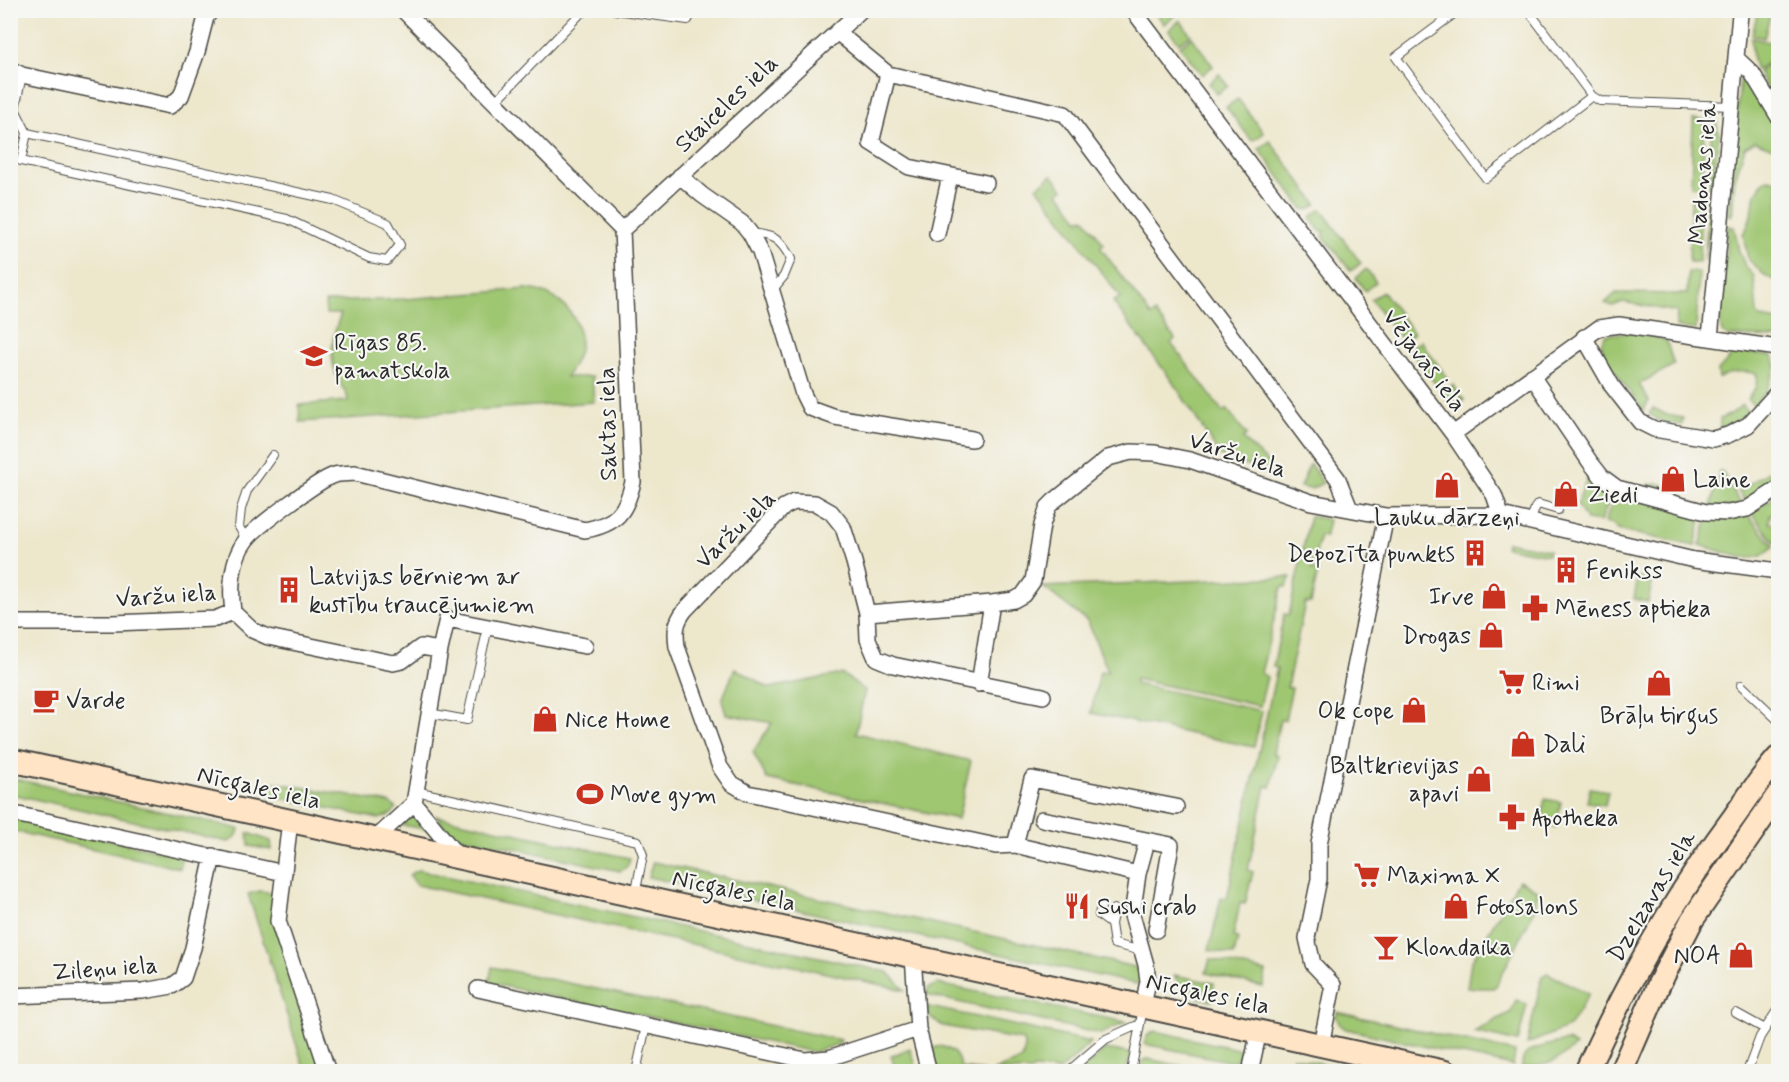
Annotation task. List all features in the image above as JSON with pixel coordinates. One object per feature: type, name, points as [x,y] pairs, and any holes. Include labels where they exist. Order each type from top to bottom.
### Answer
[{"type":"street","points":[[16,72],[170,106],[182,96],[198,52],[206,17],[212,10]]},
{"type":"street","points":[[404,10],[622,230]]},
{"type":"street","name":"Staiceles iela","points":[[622,230],[861,10]]},
{"type":"street","name":"Vējavas iela","points":[[1133,10],[1453,434],[1494,495],[1501,515]]},
{"type":"street","name":"Madonas iela","points":[[1710,338],[1741,12]]},
{"type":"street","points":[[837,32],[888,74],[1065,114],[1338,479],[1350,509]]},
{"type":"street","points":[[1736,58],[1752,73],[1779,116]]},
{"type":"street","points":[[888,74],[871,143],[909,168],[986,183]]},
{"type":"street","points":[[680,176],[702,195],[742,223],[750,232],[759,252],[803,394],[810,408],[835,417],[972,439]]},
{"type":"street","points":[[937,234],[950,176]]},
{"type":"street","name":"Saktas iela","points":[[246,539],[310,489],[333,475],[355,473],[572,528],[585,530],[601,527],[616,519],[628,504],[633,482],[622,230]]},
{"type":"street","points":[[1453,434],[1599,328],[1619,325],[1779,348]]},
{"type":"street","points":[[1584,337],[1619,395],[1640,422],[1654,429],[1713,439],[1728,435],[1748,425],[1779,392]]},
{"type":"street","points":[[1532,376],[1590,462],[1602,477],[1617,488],[1706,512],[1728,513],[1747,508],[1779,489]]},
{"type":"street","name":"Varžu iela","points":[[1138,874],[1115,873],[1016,845],[996,846],[748,793],[731,783],[720,767],[677,646],[675,629],[678,620],[784,507],[803,501],[815,503],[831,512],[843,527],[867,613],[1014,600],[1023,596],[1033,581],[1042,525],[1048,507],[1108,458],[1131,452],[1155,453],[1190,460],[1311,502],[1386,516],[1501,515]]},
{"type":"street","points":[[1501,515],[1694,560],[1778,570]]},
{"type":"street","points":[[1321,1045],[1333,985],[1313,964],[1307,939],[1319,879],[1318,843],[1386,516]]},
{"type":"street","points":[[232,612],[230,594],[238,555],[246,539]]},
{"type":"street","points":[[980,684],[992,603]]},
{"type":"street","name":"Varžu iela","points":[[10,622],[215,619],[232,612],[252,630],[268,637],[393,663],[402,661],[420,647],[440,650]]},
{"type":"street","points":[[867,613],[868,639],[876,658],[893,665],[1043,696]]},
{"type":"street","points":[[374,840],[415,797],[447,620],[585,646]]},
{"type":"street","name":"Dzelzavas iela","points":[[1586,1071],[1627,988],[1663,923],[1707,852],[1779,758]]},
{"type":"street","name":"Nīcgales iela","points":[[10,760],[913,956],[1141,1015],[1259,1031],[1445,1071]]},
{"type":"street","points":[[1016,845],[1032,779],[1176,807]]},
{"type":"street","name":"Dzelzavas iela","points":[[1621,1071],[1659,984],[1692,920],[1779,795]]},
{"type":"street","points":[[415,797],[459,858]]},
{"type":"street","points":[[10,813],[284,873]]},
{"type":"street","points":[[1042,819],[1171,845],[1156,930]]},
{"type":"street","points":[[290,821],[278,921],[328,1071]]},
{"type":"street","points":[[1141,1015],[1148,981],[1132,915],[1138,874],[1147,841]]},
{"type":"street","name":"Zileņu iela","points":[[10,996],[143,991],[172,986],[183,978],[193,948],[213,856]]},
{"type":"street","points":[[913,956],[918,1029],[929,1071]]},
{"type":"street","points":[[478,989],[805,1060],[829,1058],[918,1029]]},
{"type":"street","points":[[1250,1071],[1259,1031]]},
{"type":"lane","points":[[495,102],[581,13],[589,10]]},
{"type":"lane","points":[[615,10],[688,20],[692,17],[693,10]]},
{"type":"lane","points":[[1458,10],[1396,57],[1486,178],[1592,96]]},
{"type":"lane","points":[[1528,10],[1592,96],[1600,101],[1731,106]]},
{"type":"lane","points":[[16,72],[15,109],[27,134],[21,161],[287,219],[369,258],[387,261],[400,245],[388,223],[333,200],[27,134]]},
{"type":"lane","points":[[750,232],[764,234],[782,242],[791,259],[784,276],[771,292]]},
{"type":"lane","points":[[246,539],[239,527],[241,508],[247,491],[273,455]]},
{"type":"lane","points":[[1531,521],[1538,504],[1558,510]]},
{"type":"lane","points":[[429,713],[467,720],[488,627]]},
{"type":"lane","points":[[1741,685],[1779,720]]},
{"type":"lane","points":[[415,797],[638,841],[643,855],[634,896]]},
{"type":"lane","points":[[1101,906],[1099,915],[1111,924]]},
{"type":"lane","points":[[1114,909],[1111,924],[1114,944],[1142,951]]},
{"type":"lane","points":[[1747,1071],[1754,1051],[1779,1009]]},
{"type":"lane","points":[[1736,1013],[1766,1029]]},
{"type":"lane","points":[[1071,1069],[1106,1039],[1141,1015]]},
{"type":"lane","points":[[1131,1071],[1141,1015]]},
{"type":"lane","points":[[636,1071],[646,1026]]},
{"type":"green space","points":[[1158,10],[1172,11],[1176,15],[1164,24],[1155,12]]},
{"type":"green space","points":[[1758,11],[1771,11],[1764,38],[1752,35]]},
{"type":"green space","points":[[1180,20],[1191,35],[1179,43],[1169,30]]},
{"type":"green space","points":[[1192,37],[1213,66],[1202,75],[1180,46]]},
{"type":"green space","points":[[1751,38],[1778,44],[1778,57],[1756,70]]},
{"type":"green space","points":[[1768,65],[1778,82],[1778,106],[1758,72]]},
{"type":"green space","points":[[1219,74],[1228,86],[1217,94],[1209,83]]},
{"type":"green space","points":[[1744,78],[1752,82],[1778,125],[1778,150],[1755,141],[1745,147],[1735,178],[1732,215],[1728,215],[1740,81]]},
{"type":"green space","points":[[1238,99],[1264,133],[1252,141],[1226,107]]},
{"type":"green space","points":[[1712,117],[1716,119],[1719,135],[1712,189],[1709,188]]},
{"type":"green space","points":[[1693,119],[1705,120],[1702,187],[1691,186]]},
{"type":"green space","points":[[1270,141],[1317,204],[1308,210],[1303,209],[1259,149]]},
{"type":"green space","points":[[1052,175],[1063,189],[1059,192],[1079,220],[1084,217],[1104,244],[1100,247],[1151,316],[1155,313],[1175,339],[1171,343],[1223,412],[1227,409],[1247,435],[1243,439],[1268,463],[1278,477],[1220,456],[1175,385],[1113,302],[1120,297],[1037,187]]},
{"type":"green space","points":[[1768,179],[1778,181],[1778,283],[1763,274],[1748,259],[1743,234],[1750,220],[1758,190]]},
{"type":"green space","points":[[1691,200],[1701,201],[1699,262],[1689,262]]},
{"type":"green space","points":[[1708,201],[1712,205],[1712,212],[1705,261]]},
{"type":"green space","points":[[1321,209],[1361,263],[1351,271],[1323,236],[1325,231],[1320,231],[1311,219]]},
{"type":"green space","points":[[1728,226],[1734,227],[1745,266],[1754,276],[1757,314],[1761,318],[1778,321],[1778,338],[1728,336],[1722,332],[1720,324]]},
{"type":"green space","points":[[1366,269],[1376,282],[1365,291],[1356,278]]},
{"type":"green space","points":[[1688,272],[1699,272],[1696,330],[1676,327],[1677,312],[1623,302],[1613,306],[1605,303],[1616,293],[1687,294]]},
{"type":"green space","points":[[526,289],[555,299],[564,305],[576,322],[580,347],[566,377],[592,377],[594,402],[300,422],[299,405],[348,401],[346,392],[335,372],[332,355],[333,339],[341,314],[326,314],[325,302],[405,299]]},
{"type":"green space","points":[[1383,292],[1414,333],[1403,341],[1371,299]]},
{"type":"green space","points":[[1631,332],[1666,340],[1674,365],[1639,384],[1649,401],[1643,411],[1606,359],[1601,343],[1605,335]]},
{"type":"green space","points":[[1421,341],[1448,379],[1437,386],[1409,349]]},
{"type":"green space","points":[[1736,351],[1773,356],[1776,367],[1766,391],[1754,406],[1747,399],[1756,388],[1757,374],[1738,372],[1719,378],[1718,371]]},
{"type":"green space","points":[[1453,385],[1464,400],[1454,408],[1442,393]]},
{"type":"green space","points":[[1742,405],[1748,412],[1734,423],[1720,428],[1720,419]]},
{"type":"green space","points":[[1653,408],[1667,415],[1683,418],[1682,425],[1663,422],[1649,414]]},
{"type":"green space","points":[[1310,464],[1323,483],[1311,489],[1300,487]]},
{"type":"green space","points":[[1778,466],[1778,484],[1747,503],[1738,491]]},
{"type":"green space","points":[[1719,471],[1722,471],[1741,504],[1733,507],[1711,507]]},
{"type":"green space","points":[[1589,473],[1613,492],[1600,522],[1586,520],[1577,504]]},
{"type":"green space","points":[[1657,483],[1676,488],[1673,497],[1646,491],[1649,484]]},
{"type":"green space","points":[[1616,494],[1702,516],[1695,546],[1618,530],[1613,525],[1604,523]]},
{"type":"green space","points":[[1778,495],[1778,515],[1770,514],[1769,523],[1778,524],[1778,540],[1775,543],[1751,512]]},
{"type":"green space","points":[[1747,514],[1774,546],[1765,554],[1752,558],[1700,545],[1708,517]]},
{"type":"green space","points":[[1310,516],[1329,520],[1325,537],[1320,536],[1312,570],[1318,571],[1311,603],[1305,603],[1287,687],[1292,688],[1285,720],[1280,720],[1273,753],[1278,755],[1271,787],[1266,786],[1248,870],[1253,872],[1245,904],[1240,903],[1233,937],[1238,938],[1234,955],[1209,950],[1221,897],[1227,898],[1277,668],[1273,667],[1284,614],[1289,615]]},
{"type":"green space","points":[[1507,542],[1549,550],[1548,555],[1505,547]]},
{"type":"green space","points":[[1291,577],[1286,587],[1282,587],[1261,673],[1267,677],[1260,706],[1135,679],[1135,684],[1262,711],[1254,747],[1091,713],[1100,671],[1108,672],[1088,622],[1043,587]]},
{"type":"green space","points":[[1638,577],[1653,579],[1648,602],[1634,599]]},
{"type":"green space","points":[[735,668],[769,688],[842,674],[865,690],[856,733],[971,761],[958,819],[767,779],[753,752],[772,723],[726,714],[722,700]]},
{"type":"green space","points":[[11,778],[239,829],[235,837],[228,842],[11,794]]},
{"type":"green space","points":[[272,782],[390,803],[396,808],[392,814],[379,819],[270,796]]},
{"type":"green space","points":[[1590,788],[1608,791],[1605,805],[1587,802]]},
{"type":"green space","points":[[1545,799],[1561,802],[1556,827],[1540,823]]},
{"type":"green space","points":[[411,816],[418,817],[429,830],[402,825]]},
{"type":"green space","points":[[436,816],[630,858],[630,861],[620,871],[452,835]]},
{"type":"green space","points":[[16,819],[182,856],[180,868],[12,831]]},
{"type":"green space","points":[[248,833],[271,841],[272,850],[249,846]]},
{"type":"green space","points":[[653,862],[1135,967],[1140,973],[1140,980],[1136,984],[648,877]]},
{"type":"green space","points":[[418,870],[888,972],[905,990],[417,885],[409,875]]},
{"type":"green space","points":[[1519,880],[1538,891],[1535,909],[1496,986],[1467,988],[1471,962]]},
{"type":"green space","points":[[260,891],[275,893],[323,1071],[305,1071],[248,894]]},
{"type":"green space","points":[[1210,959],[1266,972],[1263,987],[1206,973]]},
{"type":"green space","points":[[492,967],[841,1040],[839,1044],[813,1052],[489,983]]},
{"type":"green space","points":[[1547,973],[1589,994],[1569,1027],[1527,1044],[1542,977]]},
{"type":"green space","points":[[1174,975],[1214,983],[1212,1001],[1188,994]]},
{"type":"green space","points":[[938,984],[1126,1022],[1101,1034],[926,995],[928,988]]},
{"type":"green space","points":[[1516,1000],[1527,1004],[1518,1042],[1474,1032],[1511,1012]]},
{"type":"green space","points":[[925,1006],[1091,1042],[1060,1071],[1033,1069],[1032,1071],[993,1071],[1022,1060],[1025,1047],[1022,1040],[943,1026],[931,1018]]},
{"type":"green space","points":[[1337,1012],[1515,1052],[1513,1066],[1346,1029],[1340,1025],[1336,1017]]},
{"type":"green space","points":[[1155,1031],[1242,1050],[1239,1057],[1232,1062],[1144,1044],[1147,1036]]},
{"type":"green space","points":[[1567,1041],[1576,1046],[1563,1056],[1545,1064],[1522,1068],[1524,1056],[1527,1053]]},
{"type":"green space","points":[[940,1046],[954,1053],[961,1068],[984,1071],[935,1071],[930,1056],[931,1049]]},
{"type":"green space","points":[[910,1049],[918,1071],[896,1071],[891,1056]]},
{"type":"green space","points":[[1106,1049],[1128,1053],[1131,1057],[1125,1071],[1080,1072]]},
{"type":"green space","points":[[1293,1057],[1332,1066],[1335,1071],[1297,1071],[1292,1062]]},
{"type":"green space","points":[[1143,1060],[1207,1071],[1141,1071]]},
{"type":"place","name":"Rīgas 85. pamatskola","points":[[314,356]]},
{"type":"place","name":"Laine","points":[[1673,479]]},
{"type":"place","name":"Lauku dārzeņi","points":[[1447,485]]},
{"type":"place","name":"Ziedi","points":[[1566,494]]},
{"type":"place","name":"Depozīta punkts","points":[[1475,553]]},
{"type":"place","name":"Fenikss","points":[[1566,570]]},
{"type":"place","name":"Latvijas bērniem ar kustību traucējumiem","points":[[289,590]]},
{"type":"place","name":"Irve","points":[[1494,596]]},
{"type":"place","name":"Mēness aptieka","points":[[1535,608]]},
{"type":"place","name":"Drogas","points":[[1491,635]]},
{"type":"place","name":"Rimi","points":[[1512,682]]},
{"type":"place","name":"Brāļu tirgus","points":[[1659,683]]},
{"type":"place","name":"Varde","points":[[46,700]]},
{"type":"place","name":"Ok cope","points":[[1414,710]]},
{"type":"place","name":"Nice Home","points":[[545,719]]},
{"type":"place","name":"Dali","points":[[1523,744]]},
{"type":"place","name":"Baltkrievijas apavi","points":[[1479,779]]},
{"type":"place","name":"Move gym","points":[[590,794]]},
{"type":"place","name":"Apotheka","points":[[1512,817]]},
{"type":"place","name":"Maxima X","points":[[1367,875]]},
{"type":"place","name":"Sushi crab","points":[[1077,906]]},
{"type":"place","name":"Fotosalons","points":[[1456,906]]},
{"type":"place","name":"Klondaika","points":[[1386,947]]},
{"type":"place","name":"NOA","points":[[1741,955]]}]
